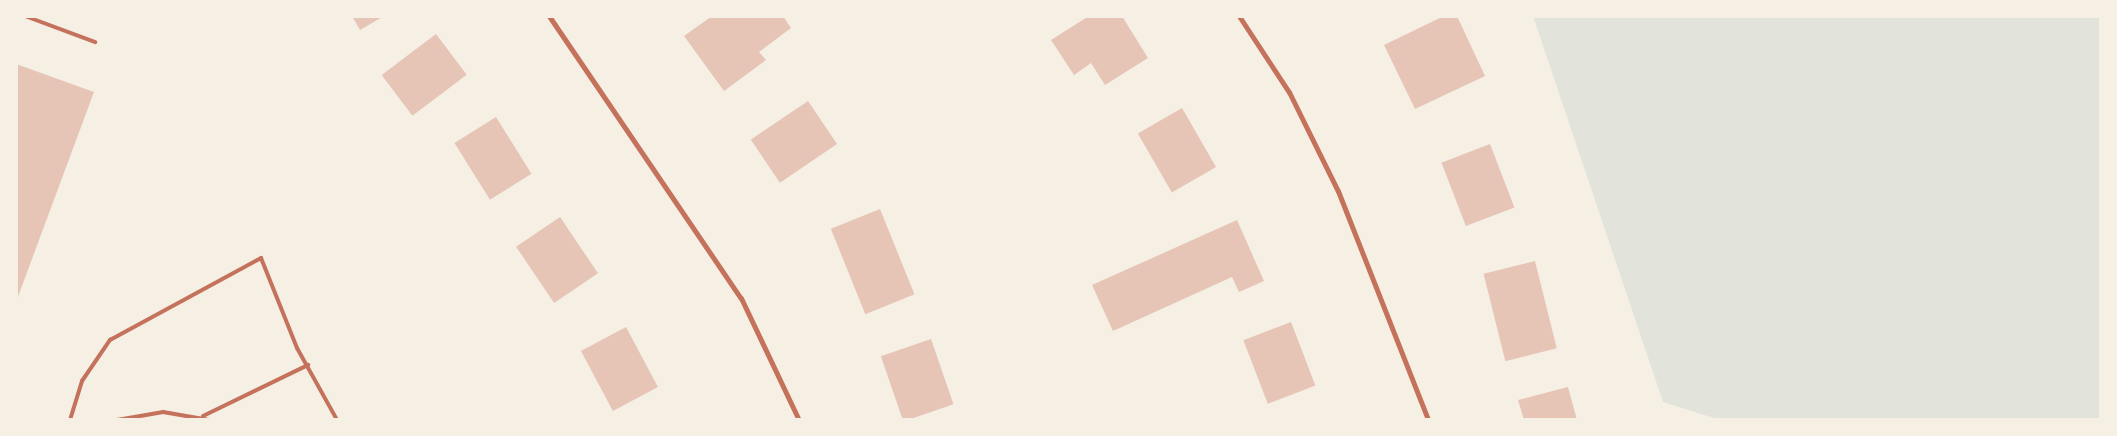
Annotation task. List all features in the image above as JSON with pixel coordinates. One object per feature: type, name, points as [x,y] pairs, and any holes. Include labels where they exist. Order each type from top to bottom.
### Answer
[{"type":"street","points":[[549,16],[741,298],[799,420]]},
{"type":"street","points":[[1239,16],[1289,92],[1338,191],[1428,420]]},
{"type":"lane","points":[[25,16],[95,42]]},
{"type":"lane","points":[[70,420],[82,381],[110,340],[261,258],[308,365],[337,420]]},
{"type":"lane","points":[[117,420],[163,412],[204,416],[308,365]]},
{"type":"lane","points":[[204,416],[209,420]]},
{"type":"shaded area","points":[[1533,16],[2101,16],[2101,420],[1720,420],[1663,402]]},
{"type":"building","points":[[352,16],[384,16],[360,30]]},
{"type":"building","points":[[712,16],[783,16],[791,28],[759,52],[766,60],[724,91],[684,36]]},
{"type":"building","points":[[1089,16],[1122,16],[1148,58],[1105,85],[1091,63],[1074,75],[1051,40]]},
{"type":"building","points":[[1444,16],[1457,16],[1485,76],[1415,109],[1384,45]]},
{"type":"building","points":[[436,34],[467,75],[412,116],[382,75]]},
{"type":"building","points":[[16,64],[94,92],[16,302]]},
{"type":"building","points":[[808,101],[837,144],[780,183],[751,140]]},
{"type":"building","points":[[1182,108],[1216,167],[1172,192],[1138,134]]},
{"type":"building","points":[[496,117],[532,174],[490,200],[454,143]]},
{"type":"building","points":[[1490,144],[1514,207],[1466,226],[1441,163]]},
{"type":"building","points":[[880,209],[914,294],[865,314],[831,229]]},
{"type":"building","points":[[560,217],[598,273],[554,303],[516,247]]},
{"type":"building","points":[[1237,220],[1264,281],[1239,292],[1232,277],[1113,331],[1092,285]]},
{"type":"building","points":[[1535,261],[1557,348],[1505,361],[1484,274]]},
{"type":"building","points":[[1291,322],[1315,385],[1268,404],[1243,340]]},
{"type":"building","points":[[626,327],[658,387],[613,411],[581,351]]},
{"type":"building","points":[[931,339],[953,404],[903,420],[881,356]]},
{"type":"building","points":[[1568,387],[1577,420],[1524,420],[1518,400]]}]
